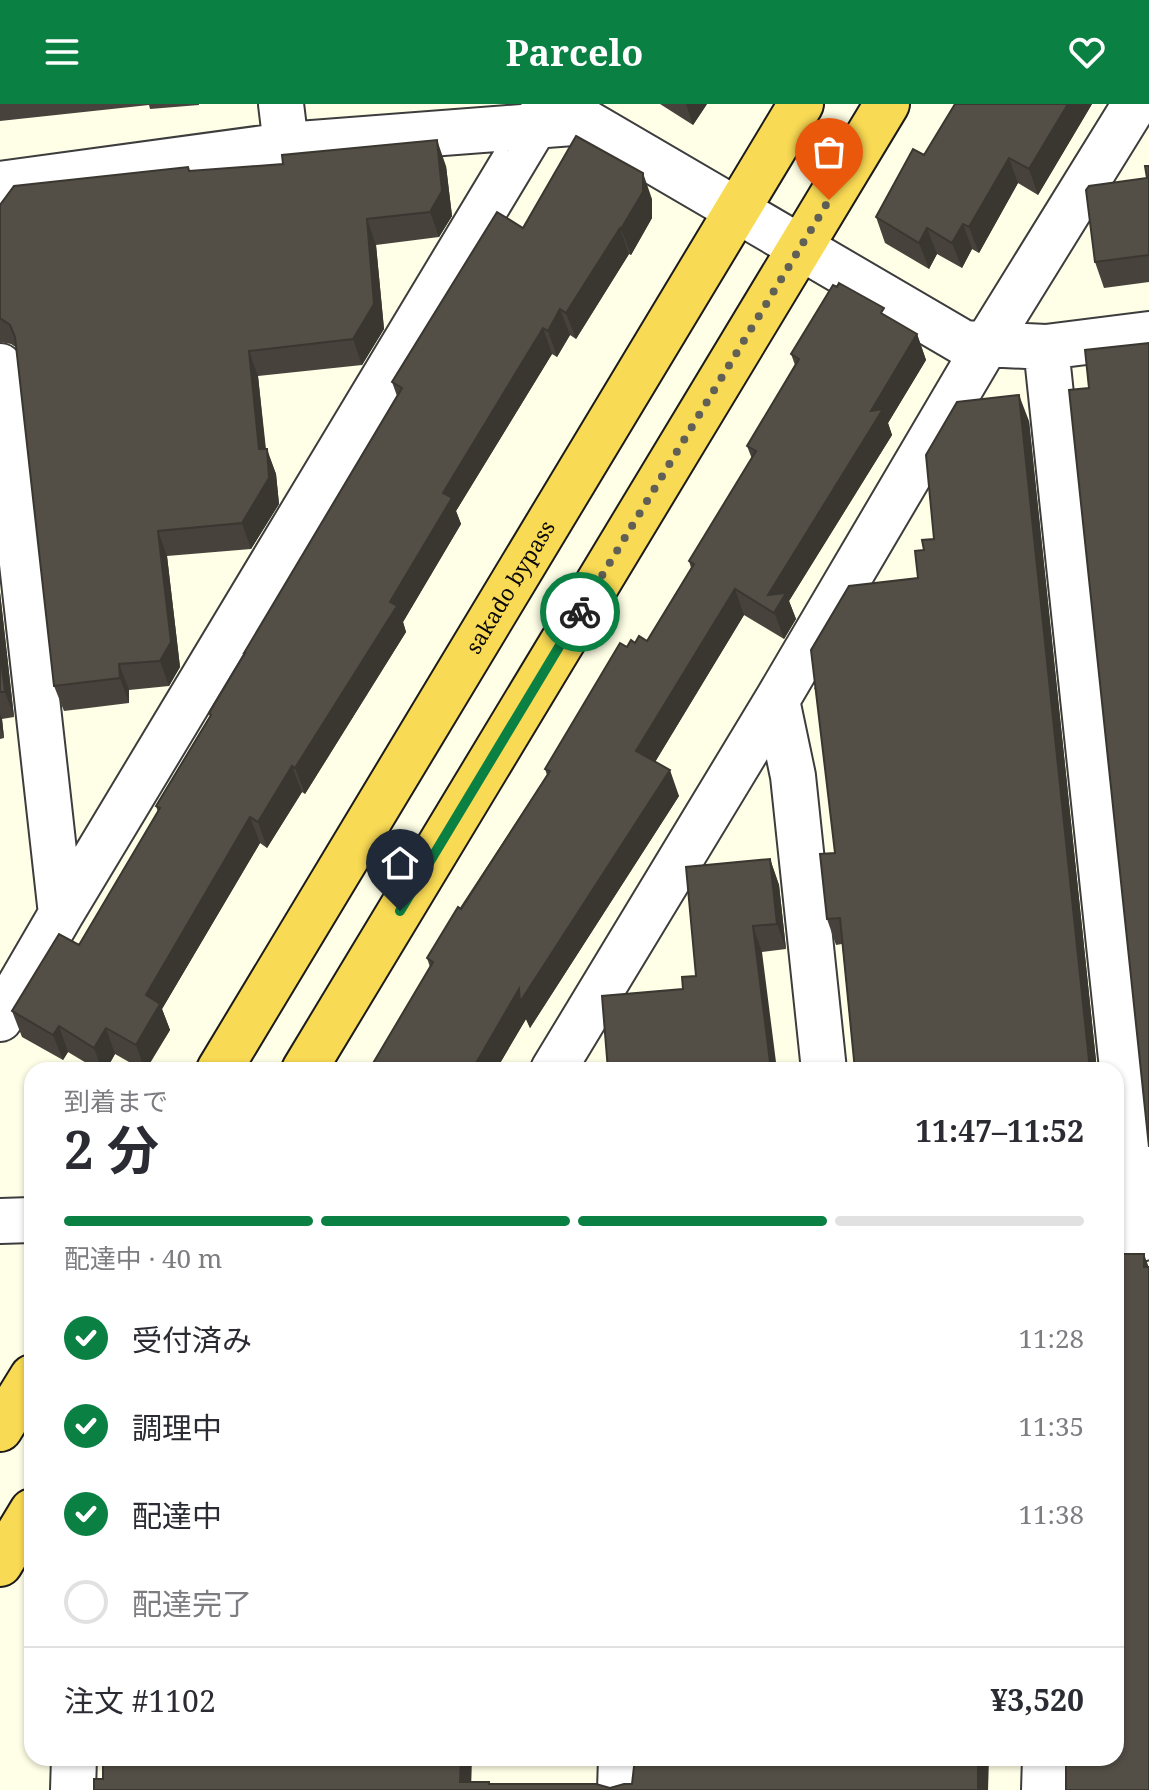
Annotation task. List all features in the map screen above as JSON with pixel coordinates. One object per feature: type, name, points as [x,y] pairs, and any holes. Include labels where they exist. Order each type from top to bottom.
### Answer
[{"type":"highway","name":"sakado bypass","points":[[224,1062],[801,104]]},
{"type":"highway","points":[[309,1062],[887,104]]},
{"type":"highway","points":[[0,1429],[24,1390]]},
{"type":"highway","points":[[0,1564],[24,1524]]},
{"type":"street","points":[[558,1062],[777,700],[986,345],[1135,104]]},
{"type":"street","points":[[0,1019],[541,115]]},
{"type":"street","points":[[0,184],[284,124],[541,115],[586,122],[964,343],[1046,347],[1149,334]]},
{"type":"street","points":[[1046,347],[1117,1062]]},
{"type":"street","points":[[0,366],[61,914]]},
{"type":"street","points":[[777,700],[793,776],[823,1062]]},
{"type":"street","points":[[1124,1129],[1135,1239]]},
{"type":"street","points":[[0,1221],[24,1220]]},
{"type":"street","points":[[73,1790],[74,1766]]},
{"type":"street","points":[[620,1790],[621,1766]]},
{"type":"street","points":[[1044,1790],[1045,1766]]},
{"type":"building","points":[[955,104],[1068,104],[1029,169],[1009,158],[969,227],[963,224],[952,243],[927,228],[919,243],[876,217],[913,149],[924,155]]},
{"type":"building","points":[[576,136],[643,173],[643,192],[566,313],[560,309],[548,331],[543,328],[443,493],[452,498],[390,602],[397,606],[258,822],[250,817],[146,995],[160,1004],[136,1045],[106,1028],[94,1048],[59,1026],[53,1035],[12,1011],[59,934],[79,945],[160,808],[156,806],[211,715],[209,713],[402,388],[392,382],[497,212],[523,228]]},
{"type":"building","points":[[437,140],[442,191],[430,212],[367,219],[374,304],[353,339],[249,351],[259,449],[267,449],[269,478],[242,523],[158,531],[171,642],[160,661],[119,664],[120,678],[54,686],[15,337],[10,325],[0,318],[0,205],[14,186],[188,167],[189,171],[283,164],[282,155]]},
{"type":"building","points":[[1145,166],[1149,166],[1149,255],[1095,262],[1086,190],[1089,186],[1147,178]]},
{"type":"building","points":[[839,283],[884,308],[881,313],[917,334],[871,411],[883,409],[768,595],[786,593],[774,613],[735,589],[636,751],[670,770],[520,1002],[519,989],[477,1062],[374,1062],[433,962],[427,958],[550,771],[545,769],[620,643],[627,647],[631,640],[635,643],[639,636],[647,641],[694,564],[689,561],[756,451],[747,446],[799,359],[791,354],[833,285],[837,287]]},
{"type":"building","points":[[1149,343],[1149,1147],[1069,390],[1089,388],[1085,350]]},
{"type":"building","points":[[1019,395],[1089,1062],[854,1062],[840,918],[827,919],[820,854],[835,853],[811,650],[849,586],[918,578],[915,551],[924,550],[922,540],[934,539],[926,455],[957,402]]},
{"type":"building","points":[[0,650],[5,692],[0,692]]},
{"type":"building","points":[[770,859],[777,924],[753,926],[770,1062],[607,1062],[602,996],[683,989],[682,977],[696,976],[686,867]]},
{"type":"building","points":[[1124,1254],[1144,1254],[1144,1267],[1149,1267],[1149,1790],[1066,1790],[1066,1766],[1124,1766]]},
{"type":"building","points":[[103,1766],[461,1766],[460,1782],[596,1784],[610,1788],[632,1784],[634,1766],[978,1766],[978,1790],[94,1790],[94,1779],[103,1779]]},
{"type":"way so far","points":[[580,612],[829,200]]},
{"type":"route","points":[[400,911],[580,612]]}]
